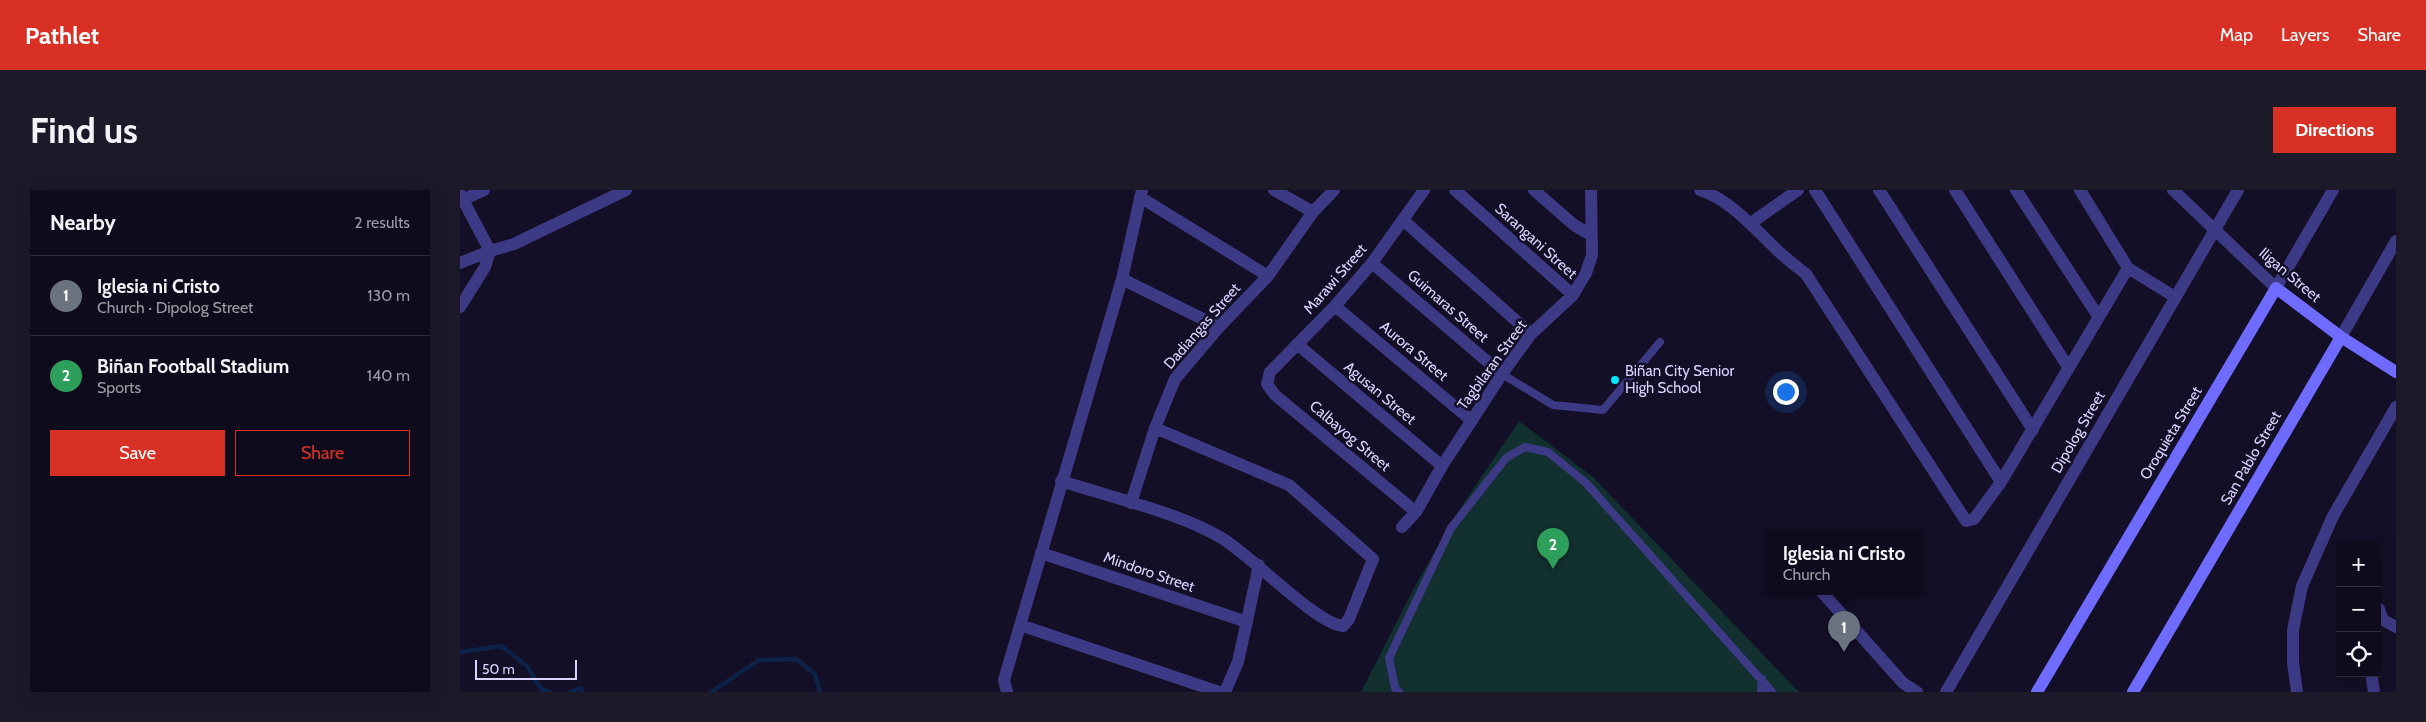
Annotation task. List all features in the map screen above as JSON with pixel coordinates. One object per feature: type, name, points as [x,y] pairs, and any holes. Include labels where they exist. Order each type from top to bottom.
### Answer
[{"type":"street","points":[[460,307],[484,267],[490,251],[461,198],[484,190]]},
{"type":"street","points":[[460,263],[514,244],[626,190]]},
{"type":"street","points":[[1274,190],[1314,212]]},
{"type":"street","name":"Dadiangas Street","points":[[1131,503],[1155,428],[1175,379],[1268,276],[1314,212],[1334,190]]},
{"type":"street","name":"Marawi Street","points":[[1266,384],[1270,372],[1335,306],[1372,263],[1424,190]]},
{"type":"street","name":"Sarangani Street","points":[[1455,190],[1573,295]]},
{"type":"street","points":[[1534,190],[1574,225],[1592,235]]},
{"type":"street","name":"Tagbilaran Street","points":[[1402,527],[1416,512],[1442,466],[1502,374],[1531,334],[1573,295],[1592,255],[1591,190]]},
{"type":"street","points":[[1700,190],[1715,192],[1751,223],[1777,250],[1806,274],[1966,521],[1974,518],[2001,482],[2033,430],[2068,366],[2128,268]]},
{"type":"street","points":[[1751,223],[1798,190]]},
{"type":"street","points":[[1815,190],[2001,482]]},
{"type":"street","points":[[1879,190],[2033,430]]},
{"type":"street","points":[[1955,190],[2068,366]]},
{"type":"street","points":[[2016,190],[2098,316]]},
{"type":"street","points":[[2080,190],[2128,268],[2175,297]]},
{"type":"street","name":"Iligan Street","points":[[2173,190],[2276,288],[2341,337],[2396,372]]},
{"type":"street","name":"Dipolog Street","points":[[1946,692],[2238,190]]},
{"type":"street","name":"Oroquieta Street","points":[[2037,692],[2333,190]]},
{"type":"street","points":[[1007,692],[1004,680],[1122,279],[1141,194],[1268,276]]},
{"type":"street","points":[[1403,220],[1531,334]]},
{"type":"street","name":"San Pablo Street","points":[[2133,692],[2396,241]]},
{"type":"street","name":"Guimaras Street","points":[[1372,263],[1502,374]]},
{"type":"street","points":[[1122,279],[1220,327]]},
{"type":"street","name":"Aurora Street","points":[[1335,306],[1472,421]]},
{"type":"street","name":"Agusan Street","points":[[1297,344],[1442,466]]},
{"type":"street","name":"Calbayog Street","points":[[1266,384],[1275,395],[1416,512]]},
{"type":"street","points":[[2297,692],[2293,663],[2293,630],[2302,586],[2333,516],[2396,407]]},
{"type":"street","points":[[1061,481],[1179,519],[1220,537],[1259,565],[1301,602],[1334,626],[1343,626],[1349,619],[1372,559],[1289,485],[1155,428]]},
{"type":"street","name":"Mindoro Street","points":[[1042,553],[1247,622]]},
{"type":"street","points":[[1225,692],[1238,662],[1259,565]]},
{"type":"street","points":[[1825,595],[1903,683],[1917,692]]},
{"type":"street","points":[[2381,620],[2396,627]]},
{"type":"street","points":[[1020,624],[1219,692]]},
{"type":"street","points":[[2372,677],[2374,692]]},
{"type":"lane","points":[[1502,374],[1553,405],[1603,410],[1660,342]]},
{"type":"lane","points":[[1399,692],[1395,688],[1389,658],[1452,528],[1506,458],[1525,447],[1548,452],[1586,483],[1772,692]]},
{"type":"lane","points":[[1761,692],[1762,679]]},
{"type":"green space","points":[[1519,421],[1593,477],[1799,692],[1361,692],[1415,586],[1461,507]]},
{"type":"waterway","points":[[460,652],[501,646],[527,666],[541,689],[550,692]]},
{"type":"waterway","points":[[711,692],[759,660],[796,659],[815,674],[820,692]]},
{"type":"waterway","points":[[570,692],[581,688],[582,692]]},
{"type":"place","name":"Biñan City Senior High School","points":[[1615,380]]},
{"type":"place","name":"Biñan Football Stadium","points":[[1553,569]]},
{"type":"place","name":"Iglesia ni Cristo","points":[[1844,652]]}]
